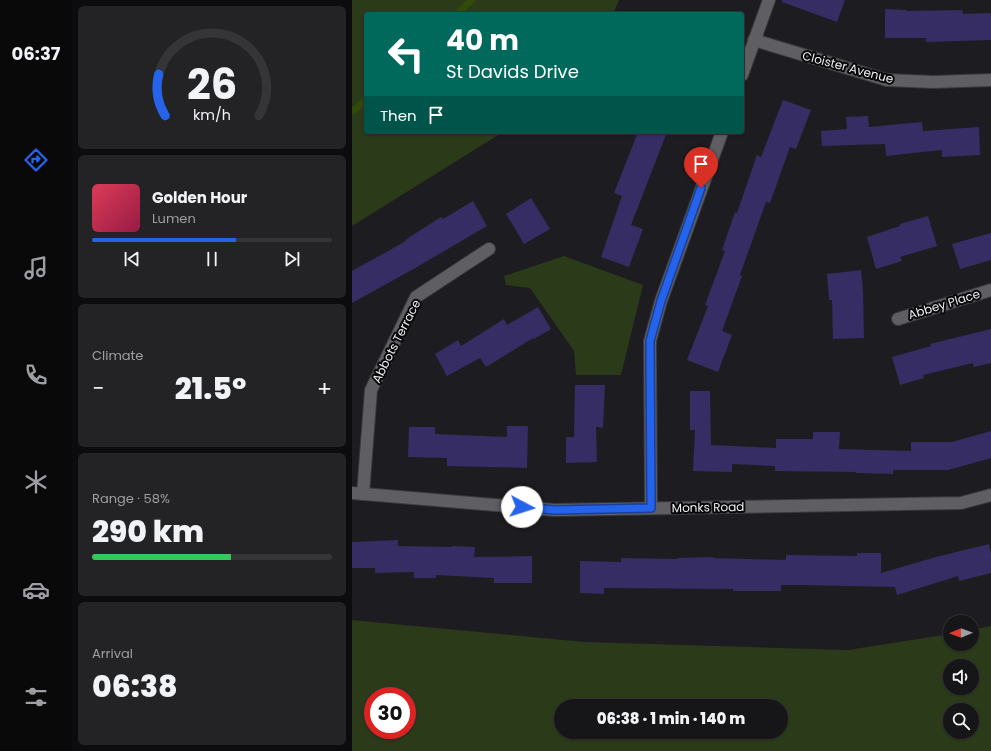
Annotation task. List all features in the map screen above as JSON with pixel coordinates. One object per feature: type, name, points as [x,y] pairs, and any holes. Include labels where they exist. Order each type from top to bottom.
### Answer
[{"type":"street","points":[[744,69],[769,0]]},
{"type":"street","name":"Cloister Avenue","points":[[754,40],[887,80],[933,82],[991,80]]},
{"type":"street","points":[[651,508],[650,341],[661,301],[721,134]]},
{"type":"street","name":"Abbots Terrace","points":[[358,494],[371,390],[416,297],[489,249]]},
{"type":"street","name":"Abbey Place","points":[[898,318],[991,290]]},
{"type":"street","name":"Monks Road","points":[[358,494],[554,510],[961,503],[991,495]]},
{"type":"green space","points":[[352,0],[619,0],[614,12],[364,12],[364,134],[500,134],[352,226]]},
{"type":"green space","points":[[564,256],[643,285],[621,375],[576,375],[574,351],[530,288],[506,285],[504,276]]},
{"type":"green space","points":[[352,620],[584,642],[848,650],[943,635],[943,651],[979,651],[979,629],[991,626],[991,751],[352,751]]},
{"type":"building","points":[[782,0],[845,0],[837,22],[782,2]]},
{"type":"building","points":[[885,9],[906,11],[962,10],[963,14],[991,13],[991,40],[926,42],[926,38],[885,38]]},
{"type":"building","points":[[783,100],[811,110],[796,149],[790,147],[770,203],[766,202],[740,275],[742,276],[722,331],[732,335],[718,372],[687,360],[708,306],[705,305],[725,251],[722,250],[735,212],[737,213],[757,155],[761,157]]},
{"type":"building","points":[[868,116],[869,127],[922,122],[923,131],[979,127],[980,155],[942,157],[942,150],[886,156],[885,144],[822,146],[821,131],[847,129],[846,117]]},
{"type":"building","points":[[637,134],[666,134],[631,225],[643,229],[629,267],[601,257],[622,196],[614,193]]},
{"type":"building","points":[[531,198],[550,229],[524,244],[506,214]]},
{"type":"building","points":[[473,201],[487,226],[352,303],[352,271],[406,241],[405,240],[441,217],[443,219]]},
{"type":"building","points":[[928,216],[937,246],[900,257],[902,261],[876,269],[867,237],[900,226],[900,224]]},
{"type":"building","points":[[991,233],[991,260],[960,269],[952,244]]},
{"type":"building","points":[[861,270],[864,338],[833,339],[832,300],[829,300],[827,274]]},
{"type":"building","points":[[538,307],[551,329],[534,339],[533,338],[486,367],[480,358],[447,376],[435,354],[458,340],[461,346],[504,319],[507,325]]},
{"type":"building","points":[[991,329],[991,363],[974,367],[973,363],[923,375],[924,378],[900,385],[892,357],[931,346],[930,344]]},
{"type":"building","points":[[575,385],[605,385],[603,428],[596,427],[597,462],[566,463],[566,437],[574,437]]},
{"type":"building","points":[[690,391],[710,391],[711,445],[776,448],[776,439],[813,439],[813,432],[840,432],[839,449],[911,451],[911,442],[952,442],[991,431],[991,458],[948,470],[893,470],[893,474],[775,471],[775,466],[732,464],[732,472],[693,471],[695,430],[690,430]]},
{"type":"building","points":[[507,426],[528,426],[527,468],[447,466],[447,458],[408,457],[409,427],[435,427],[435,434],[507,437]]},
{"type":"building","points":[[398,540],[398,546],[475,547],[474,557],[532,556],[532,583],[494,583],[494,578],[436,575],[436,578],[414,578],[414,572],[375,573],[375,568],[352,568],[352,542]]},
{"type":"building","points":[[989,544],[991,554],[991,573],[959,581],[958,576],[897,595],[895,587],[803,585],[781,585],[781,591],[604,588],[604,594],[580,593],[580,561],[621,562],[621,558],[677,559],[713,557],[786,560],[786,555],[857,556],[857,553],[881,553],[881,573]]},
{"type":"waterway","points":[[459,12],[472,0]]},
{"type":"waterway","points":[[352,111],[364,102]]},
{"type":"route","points":[[522,507],[554,510],[651,508],[650,341],[661,301],[701,188]]}]
